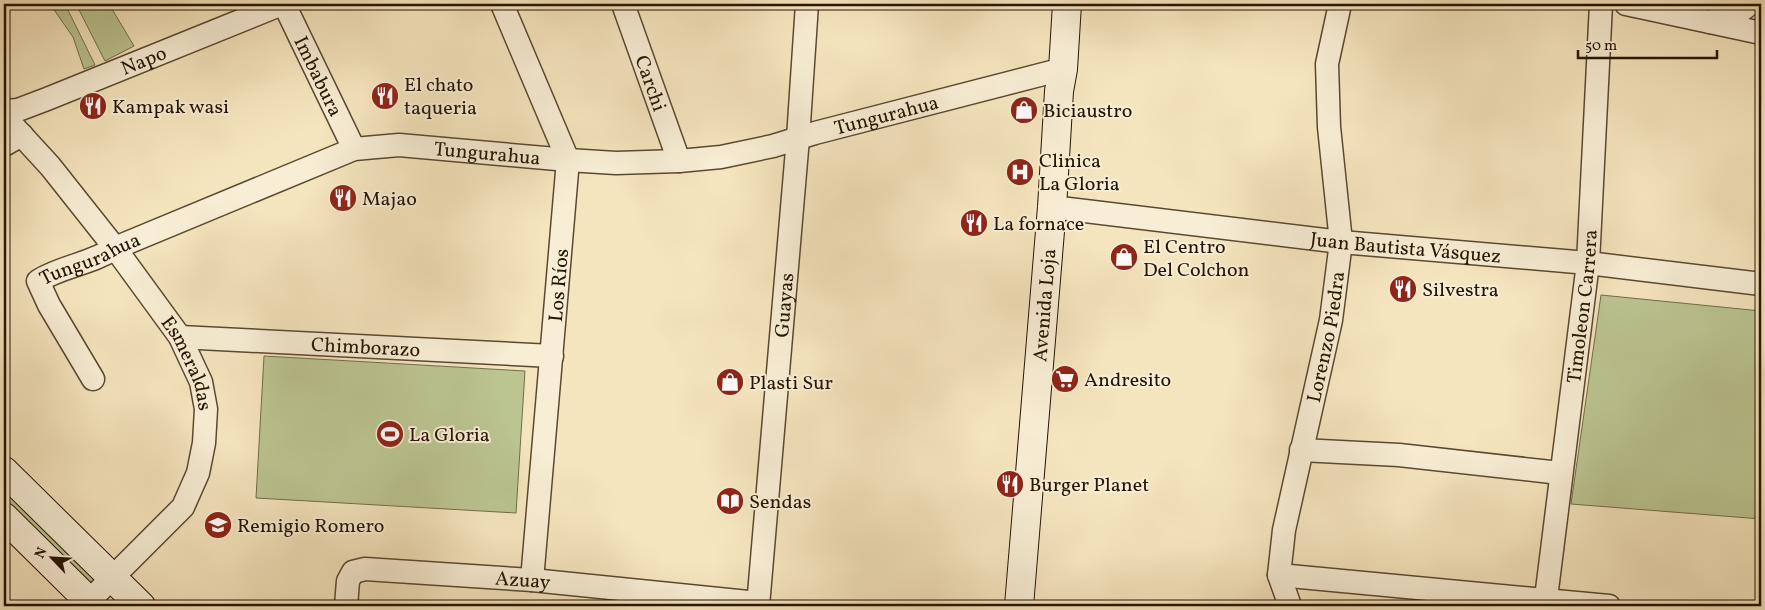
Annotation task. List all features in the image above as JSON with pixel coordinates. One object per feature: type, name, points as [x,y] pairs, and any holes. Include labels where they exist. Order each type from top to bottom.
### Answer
[{"type":"street","name":"Napo","points":[[4,111],[18,110],[46,100],[283,4]]},
{"type":"street","name":"Imbabura","points":[[283,4],[354,149]]},
{"type":"street","name":"Los Ríos","points":[[502,4],[568,160],[532,580]]},
{"type":"street","name":"Carchi","points":[[623,4],[678,161]]},
{"type":"street","name":"Guayas","points":[[758,604],[798,138],[807,4]]},
{"type":"street","name":"Avenida Loja","points":[[1019,606],[1067,4]]},
{"type":"street","name":"Lorenzo Piedra","points":[[1290,606],[1279,575],[1284,530],[1331,320],[1341,242],[1328,127],[1327,64],[1340,4]]},
{"type":"street","name":"Timoleon Carrera","points":[[1546,604],[1560,473],[1588,264],[1601,4]]},
{"type":"street","points":[[1626,4],[1761,33]]},
{"type":"street","points":[[1708,23],[1739,12],[1750,4]]},
{"type":"street","name":"Tungurahua","points":[[93,379],[49,305],[38,281],[48,275],[81,264],[115,248],[354,149],[399,145],[616,163],[678,161],[721,157],[773,146],[1063,69]]},
{"type":"street","name":"Esmeraldas","points":[[4,116],[13,140],[50,166],[115,248],[180,337],[201,382],[206,409],[204,443],[198,472],[183,507],[112,578],[91,604]]},
{"type":"street","name":"Juan Bautista Vásquez","points":[[1052,207],[1341,242],[1588,264],[1761,284]]},
{"type":"street","name":"Chimborazo","points":[[180,337],[552,356]]},
{"type":"street","points":[[1301,450],[1400,455],[1560,473]]},
{"type":"street","points":[[4,471],[140,606]]},
{"type":"street","points":[[4,517],[91,604]]},
{"type":"street","name":"Azuay","points":[[346,606],[348,581],[353,572],[364,569],[532,580],[758,604]]},
{"type":"street","points":[[1279,575],[1546,604],[1609,606]]},
{"type":"green space","points":[[50,4],[65,4],[95,65],[84,69],[73,37]]},
{"type":"green space","points":[[76,4],[109,4],[134,46],[105,61]]},
{"type":"green space","points":[[1601,295],[1761,311],[1761,519],[1571,504]]},
{"type":"green space","name":"La Gloria","points":[[264,356],[525,371],[516,513],[256,498]]},
{"type":"green space","points":[[4,475],[108,577],[90,598],[4,513]]},
{"type":"place","name":"El chato taqueria","points":[[385,96]]},
{"type":"place","name":"Kampak wasi","points":[[93,106]]},
{"type":"place","name":"Biciaustro","points":[[1024,110]]},
{"type":"place","name":"Clinica La Gloria","points":[[1020,172]]},
{"type":"place","name":"Majao","points":[[343,198]]},
{"type":"place","name":"La fornace","points":[[974,223]]},
{"type":"place","name":"El Centro Del Colchon","points":[[1124,257]]},
{"type":"place","name":"Silvestra","points":[[1403,289]]},
{"type":"place","name":"Andresito","points":[[1065,379]]},
{"type":"place","name":"Plasti Sur","points":[[730,382]]},
{"type":"place","name":"La Gloria","points":[[390,434]]},
{"type":"place","name":"Burger Planet","points":[[1010,484]]},
{"type":"place","name":"Sendas","points":[[730,501]]},
{"type":"place","name":"Remigio Romero","points":[[218,525]]}]
